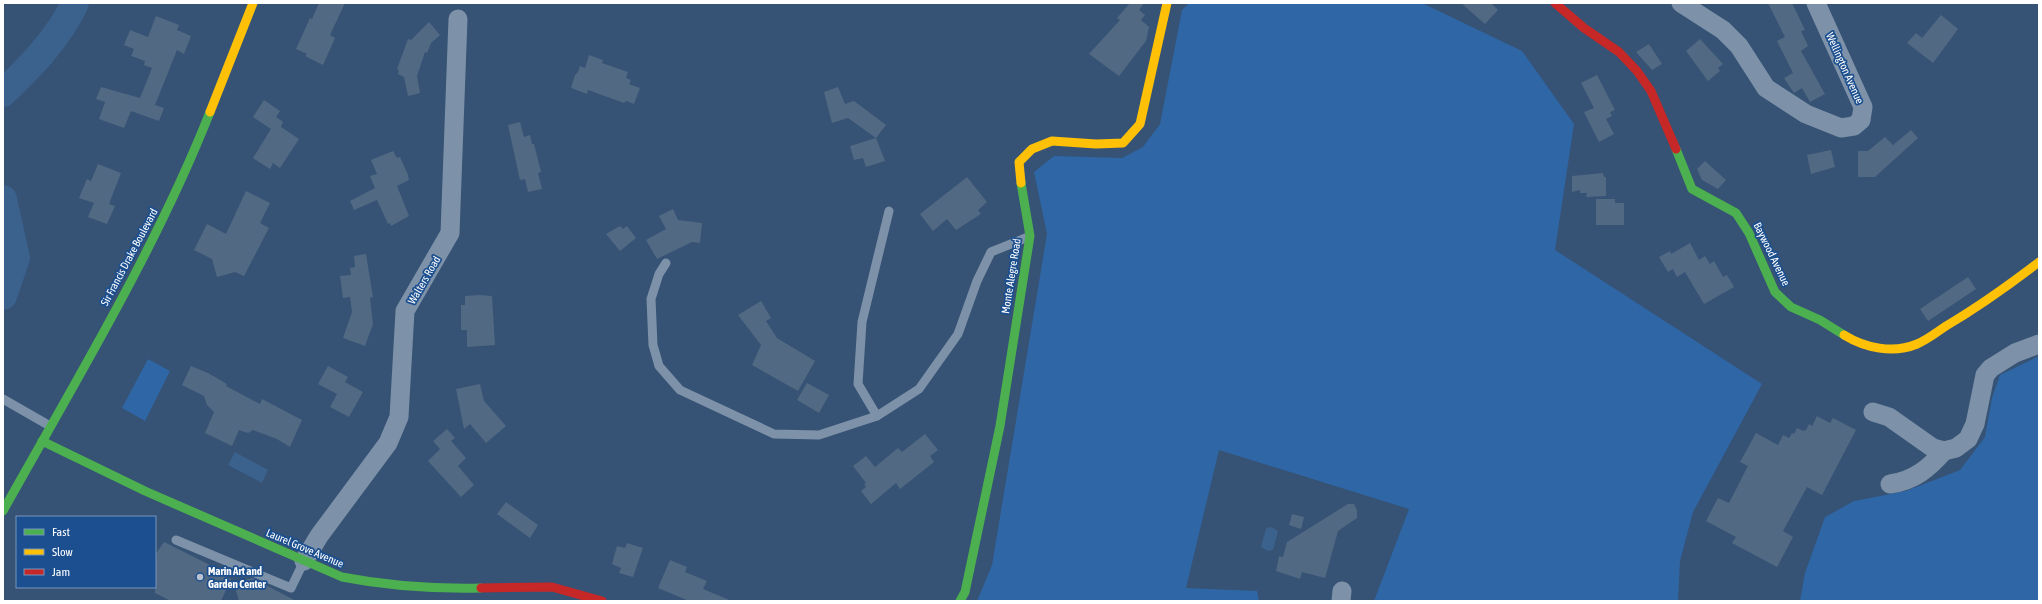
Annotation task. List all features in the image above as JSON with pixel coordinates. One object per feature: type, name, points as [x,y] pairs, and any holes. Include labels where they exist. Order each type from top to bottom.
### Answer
[{"type":"street","name":"Sir Francis Drake Boulevard","points":[[3,510],[141,261],[171,203],[197,143],[253,3]]},
{"type":"street","name":"Monte Alegre Road","points":[[960,601],[965,592],[1000,426],[1030,236],[1020,182],[1019,162],[1032,149],[1052,141],[1096,144],[1123,142],[1140,124],[1167,3]]},
{"type":"street","name":"Baywood Avenue","points":[[1555,3],[1584,28],[1618,52],[1637,71],[1662,114],[1692,189],[1736,213],[1749,232],[1762,266],[1775,292],[1791,307],[1820,320],[1856,342],[1880,349],[1898,348],[1917,344],[1965,315],[2016,281],[2039,262]]},
{"type":"street","name":"Wellington Avenue","points":[[1681,3],[1723,30],[1739,46],[1766,88],[1806,114],[1841,128],[1854,126],[1861,120],[1863,107],[1816,3]]},
{"type":"street","name":"Walters Road","points":[[304,561],[319,536],[388,443],[399,417],[405,311],[450,233],[458,19]]},
{"type":"street","points":[[1873,412],[1889,417],[1933,448],[1944,451],[1956,448],[1968,439],[1975,424],[1985,375],[1991,368],[2015,353],[2039,344]]},
{"type":"street","name":"Laurel Grove Avenue","points":[[42,441],[145,491],[342,577],[377,584],[436,589],[552,587],[602,601]]},
{"type":"street","points":[[1890,484],[1901,483],[1914,477],[1927,469],[1944,451]]},
{"type":"lane","points":[[877,416],[858,384],[862,322],[888,211]]},
{"type":"lane","points":[[666,263],[660,274],[651,299],[653,345],[659,366],[680,390],[774,434],[819,435],[877,416],[919,389],[958,334],[977,280],[991,252],[1030,236]]},
{"type":"lane","points":[[3,399],[50,426]]},
{"type":"lane","points":[[176,540],[291,588],[304,561]]},
{"type":"shaded area","points":[[1189,3],[1422,3],[1522,51],[1574,124],[1555,250],[1762,384],[1693,512],[1680,561],[1678,601],[1374,601],[1409,509],[1219,450],[1186,588],[1257,591],[1259,601],[977,601],[992,565],[1047,234],[1034,172],[1054,156],[1122,158],[1143,147],[1160,124],[1182,10]]},
{"type":"shaded area","points":[[2039,356],[2039,601],[1800,601],[1805,573],[1825,517],[1854,501],[1906,491],[1960,470],[1985,437],[1992,398],[2000,375]]},
{"type":"shaded area","points":[[148,359],[170,371],[145,421],[122,408]]},
{"type":"shaded area","points":[[235,452],[268,470],[262,483],[228,465]]},
{"type":"shaded area","points":[[1272,527],[1278,531],[1273,550],[1268,551],[1261,547],[1266,528]]},
{"type":"building","points":[[319,3],[345,3],[330,35],[335,38],[323,65],[305,56],[307,54],[296,49],[310,18],[312,19]]},
{"type":"building","points":[[1130,3],[1144,3],[1139,10],[1145,15],[1141,20],[1149,27],[1146,41],[1119,76],[1089,54],[1120,20],[1117,18]]},
{"type":"building","points":[[1461,3],[1491,3],[1498,10],[1485,24]]},
{"type":"building","points":[[1768,3],[1792,3],[1805,30],[1801,31],[1808,46],[1801,51],[1825,94],[1810,102],[1802,88],[1794,93],[1784,78],[1793,73],[1777,41],[1785,37]]},
{"type":"building","points":[[1941,15],[1958,29],[1933,63],[1907,43],[1916,33],[1922,38]]},
{"type":"building","points":[[156,16],[179,25],[177,30],[191,36],[184,54],[177,50],[155,105],[164,108],[159,121],[131,111],[124,128],[99,119],[105,102],[96,99],[101,87],[140,98],[152,68],[144,65],[145,61],[131,56],[134,49],[124,45],[130,30],[148,37]]},
{"type":"building","points":[[429,22],[440,35],[431,43],[427,53],[425,52],[417,76],[420,93],[408,96],[404,77],[398,74],[399,70],[397,69],[408,39],[411,40]]},
{"type":"building","points":[[1700,39],[1723,64],[1718,68],[1720,71],[1708,81],[1686,51]]},
{"type":"building","points":[[1649,44],[1662,64],[1652,70],[1636,52]]},
{"type":"building","points":[[589,55],[603,60],[602,63],[628,72],[626,78],[631,80],[629,84],[640,88],[634,104],[626,101],[624,103],[588,90],[587,94],[571,88],[575,75],[580,66],[585,68]]},
{"type":"building","points":[[1597,75],[1615,110],[1610,112],[1612,116],[1606,119],[1614,134],[1599,142],[1584,112],[1594,108],[1581,83]]},
{"type":"building","points":[[838,87],[845,104],[854,101],[886,125],[876,138],[848,118],[832,123],[824,92]]},
{"type":"building","points":[[264,100],[280,111],[276,117],[283,122],[281,127],[299,139],[280,168],[273,163],[270,169],[253,158],[271,129],[253,117]]},
{"type":"building","points":[[520,122],[524,137],[530,135],[532,144],[534,144],[541,172],[538,173],[542,189],[528,192],[525,179],[520,180],[508,125]]},
{"type":"building","points":[[1911,130],[1918,138],[1875,177],[1858,177],[1858,151],[1868,151],[1885,137],[1893,145]]},
{"type":"building","points":[[876,138],[885,161],[866,167],[863,158],[854,160],[850,146]]},
{"type":"building","points":[[1831,150],[1835,167],[1811,174],[1807,155]]},
{"type":"building","points":[[393,151],[397,158],[400,157],[408,175],[409,180],[397,186],[409,216],[391,226],[390,223],[388,224],[377,200],[354,210],[350,201],[375,188],[370,176],[377,174],[371,160]]},
{"type":"building","points":[[1705,161],[1726,180],[1718,189],[1702,180],[1697,169]]},
{"type":"building","points":[[98,164],[121,173],[109,204],[115,206],[107,224],[88,217],[94,203],[79,198],[87,179],[91,181]]},
{"type":"building","points":[[1603,173],[1604,177],[1606,177],[1606,196],[1586,197],[1587,193],[1580,193],[1580,190],[1572,192],[1572,176]]},
{"type":"building","points":[[967,177],[987,202],[978,210],[981,214],[956,230],[947,219],[933,231],[920,214]]},
{"type":"building","points":[[246,191],[270,203],[260,223],[269,228],[244,276],[235,272],[217,277],[212,259],[194,250],[207,224],[226,234]]},
{"type":"building","points":[[1596,199],[1615,199],[1615,203],[1624,203],[1624,225],[1596,225]]},
{"type":"building","points":[[673,209],[678,220],[702,223],[700,243],[692,242],[657,259],[646,240],[666,229],[659,216]]},
{"type":"building","points":[[620,226],[623,229],[627,226],[636,238],[620,251],[606,234]]},
{"type":"building","points":[[1690,243],[1699,260],[1705,256],[1710,264],[1714,261],[1723,277],[1727,275],[1734,287],[1704,304],[1685,272],[1677,277],[1673,269],[1668,272],[1659,257],[1670,251],[1671,254]]},
{"type":"building","points":[[366,254],[373,297],[370,298],[373,324],[365,346],[343,338],[352,312],[350,297],[343,298],[340,276],[351,275],[350,268],[355,267],[354,256]]},
{"type":"building","points":[[1968,277],[1976,289],[1928,321],[1920,309]]},
{"type":"building","points":[[465,296],[492,296],[495,345],[467,347],[467,330],[461,330],[461,305],[465,305]]},
{"type":"building","points":[[761,301],[771,318],[766,321],[777,338],[815,361],[798,391],[752,365],[761,345],[738,315]]},
{"type":"building","points":[[191,366],[208,373],[227,384],[226,386],[260,404],[262,399],[302,420],[290,447],[277,439],[253,430],[248,433],[239,430],[232,446],[205,433],[214,412],[207,405],[204,396],[182,385]]},
{"type":"building","points":[[328,366],[348,377],[345,382],[363,392],[349,417],[330,407],[337,394],[318,384]]},
{"type":"building","points":[[807,383],[829,395],[819,413],[797,400]]},
{"type":"building","points":[[480,384],[484,401],[506,426],[486,443],[470,424],[464,429],[456,389]]},
{"type":"building","points":[[1817,416],[1830,423],[1833,418],[1856,430],[1822,495],[1807,487],[1783,531],[1793,537],[1777,567],[1732,543],[1736,537],[1706,521],[1718,498],[1729,503],[1748,466],[1740,462],[1756,433],[1778,445],[1783,435],[1789,438],[1792,433],[1794,434],[1797,428],[1803,431],[1806,430],[1809,424],[1812,426]]},
{"type":"building","points":[[447,429],[455,438],[451,441],[466,458],[458,466],[474,485],[461,497],[428,461],[440,449],[433,441]]},
{"type":"building","points":[[925,434],[938,450],[930,456],[934,462],[900,489],[896,483],[871,504],[861,491],[866,487],[864,484],[866,483],[853,466],[866,456],[875,467],[898,448],[902,452]]},
{"type":"building","points":[[506,502],[538,525],[530,538],[497,514]]},
{"type":"building","points":[[1348,504],[1354,504],[1357,510],[1357,518],[1338,531],[1325,578],[1302,572],[1300,579],[1276,571],[1279,556],[1283,557],[1287,542]]},
{"type":"building","points":[[1292,514],[1304,517],[1301,529],[1289,525]]},
{"type":"building","name":"Marin Art and Garden Center","points":[[164,542],[210,565],[208,568],[231,579],[221,601],[171,601],[155,593],[156,554]]},
{"type":"building","points":[[627,543],[643,548],[633,577],[619,573],[621,568],[612,564],[617,546],[625,548]]},
{"type":"building","points":[[670,560],[687,567],[685,572],[707,581],[703,589],[732,601],[689,601],[658,588]]},
{"type":"building","name":"Marin Art and Garden Center","points":[[252,578],[296,601],[239,601],[234,583]]},
{"type":"waterway","points":[[3,93],[24,73],[52,40],[61,28],[75,3]]},
{"type":"waterway","points":[[3,199],[16,258],[3,296]]},
{"type":"traffic: fast","points":[[3,511],[140,265],[165,215],[210,112]]},
{"type":"traffic: fast","points":[[1676,149],[1692,189],[1736,213],[1749,233],[1775,292],[1791,307],[1820,320],[1844,335]]},
{"type":"traffic: fast","points":[[960,601],[965,592],[1000,426],[1030,236],[1021,183]]},
{"type":"traffic: fast","points":[[42,441],[145,491],[342,577],[377,583],[411,586],[481,588]]},
{"type":"traffic: slow","points":[[210,112],[253,3]]},
{"type":"traffic: slow","points":[[1021,183],[1019,162],[1032,149],[1052,141],[1096,144],[1123,143],[1140,124],[1167,3]]},
{"type":"traffic: slow","points":[[1844,335],[1852,340],[1879,348],[1898,349],[1917,344],[1982,303],[2039,262]]},
{"type":"traffic: jam","points":[[1555,3],[1584,28],[1619,52],[1637,71],[1651,91],[1676,149]]},
{"type":"traffic: jam","points":[[481,588],[552,587],[602,601]]},
{"type":"place","name":"Marin Art and Garden Center","points":[[200,577]]}]
